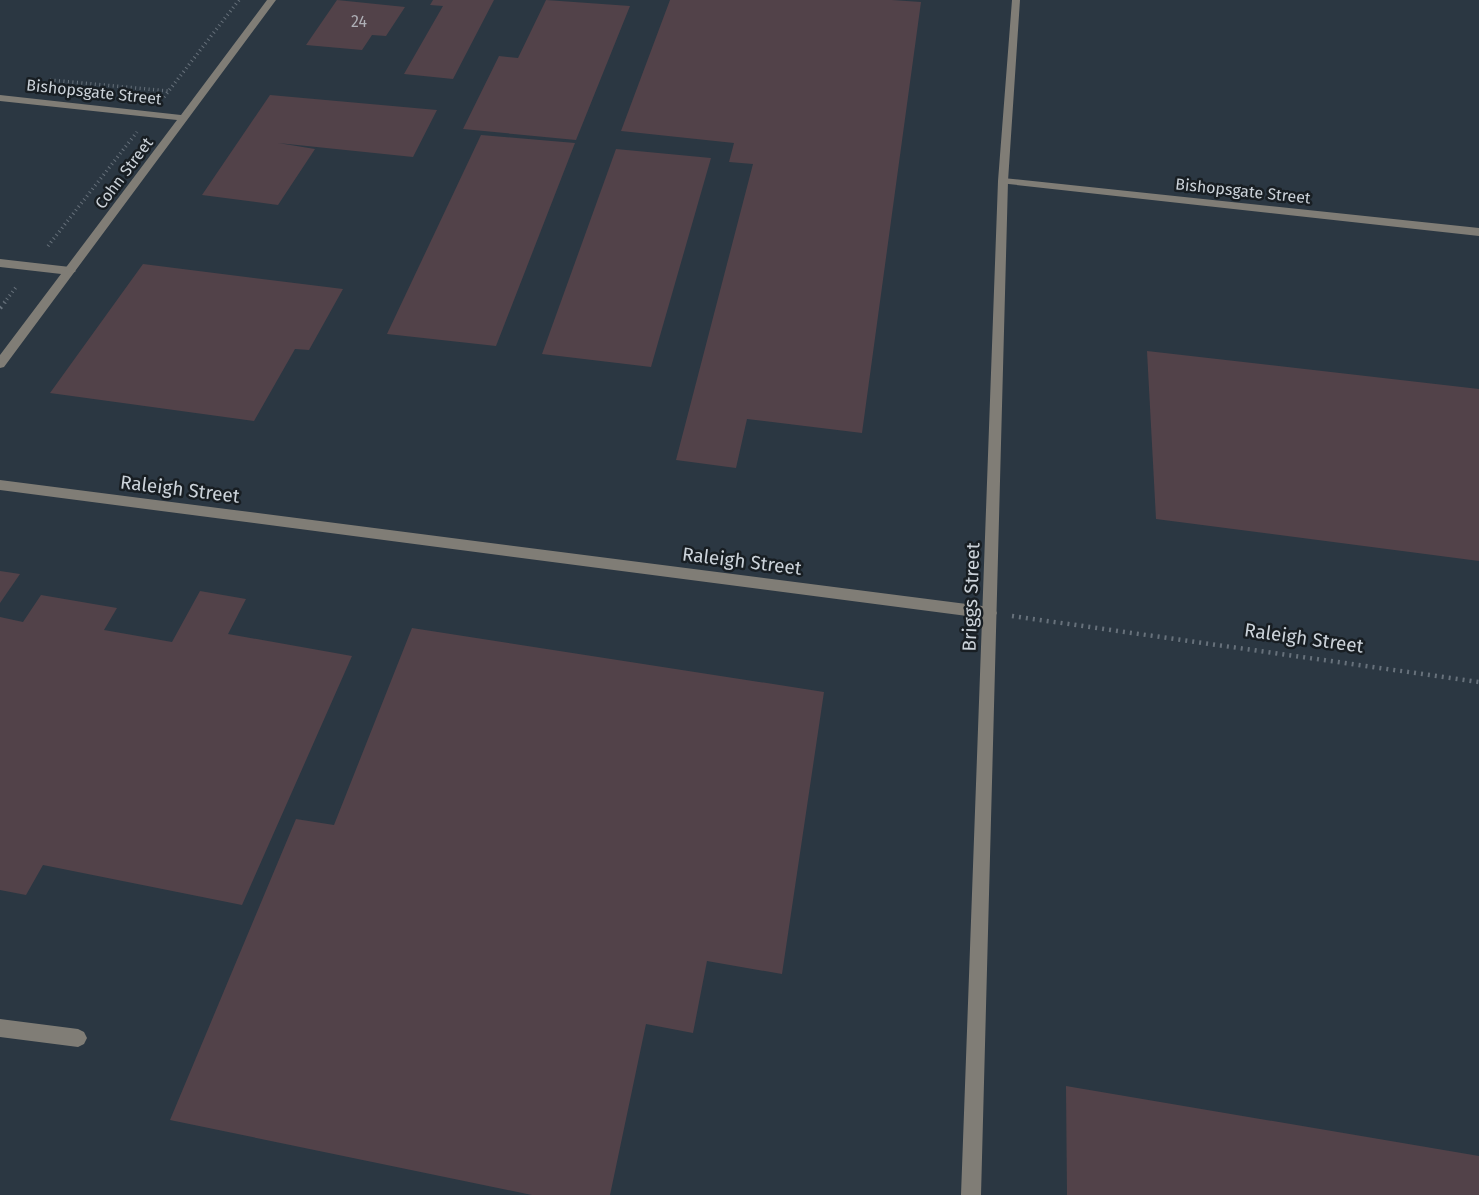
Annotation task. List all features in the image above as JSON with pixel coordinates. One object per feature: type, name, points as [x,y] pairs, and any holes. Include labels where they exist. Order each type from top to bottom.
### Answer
[{"type":"street","name":"Cohn Street","points":[[0,364],[272,0]]},
{"type":"street","name":"Briggs Street","points":[[971,1195],[1003,181],[1016,0]]},
{"type":"street","name":"Bishopsgate Street","points":[[0,97],[185,118]]},
{"type":"street","name":"Bishopsgate Street","points":[[1003,181],[1479,232]]},
{"type":"street","points":[[0,263],[70,271]]},
{"type":"street","name":"Raleigh Street","points":[[0,485],[990,612]]},
{"type":"street","points":[[0,1028],[78,1038]]},
{"type":"path","points":[[0,308],[239,0]]},
{"type":"path","points":[[39,79],[168,91]]},
{"type":"path","name":"Raleigh Street","points":[[990,612],[1479,682]]},
{"type":"building","points":[[337,0],[405,7],[386,36],[372,35],[362,50],[306,45]]},
{"type":"building","points":[[433,0],[494,0],[453,79],[404,74],[443,6],[430,5]]},
{"type":"building","points":[[546,0],[630,6],[576,140],[463,129],[499,56],[518,58]]},
{"type":"building","points":[[670,0],[921,2],[862,433],[747,419],[736,468],[676,460],[753,164],[729,162],[734,143],[621,131]]},
{"type":"building","points":[[270,95],[437,110],[413,157],[278,143],[315,149],[278,205],[202,195]]},
{"type":"building","points":[[481,135],[575,143],[496,346],[387,334]]},
{"type":"building","points":[[616,149],[711,158],[651,367],[542,354]]},
{"type":"building","points":[[143,264],[343,289],[309,350],[295,349],[254,421],[50,393]]},
{"type":"building","points":[[1147,351],[1479,389],[1479,561],[1156,519]]},
{"type":"building","points":[[0,571],[20,574],[0,603]]},
{"type":"building","points":[[200,591],[246,599],[228,634],[352,656],[242,905],[43,865],[26,895],[0,890],[0,617],[23,622],[41,595],[117,608],[104,630],[172,642]]},
{"type":"building","points":[[412,628],[824,692],[782,974],[707,961],[693,1033],[646,1024],[610,1195],[532,1195],[170,1120],[296,819],[334,825]]},
{"type":"building","points":[[1066,1086],[1479,1156],[1479,1195],[1067,1195]]}]
